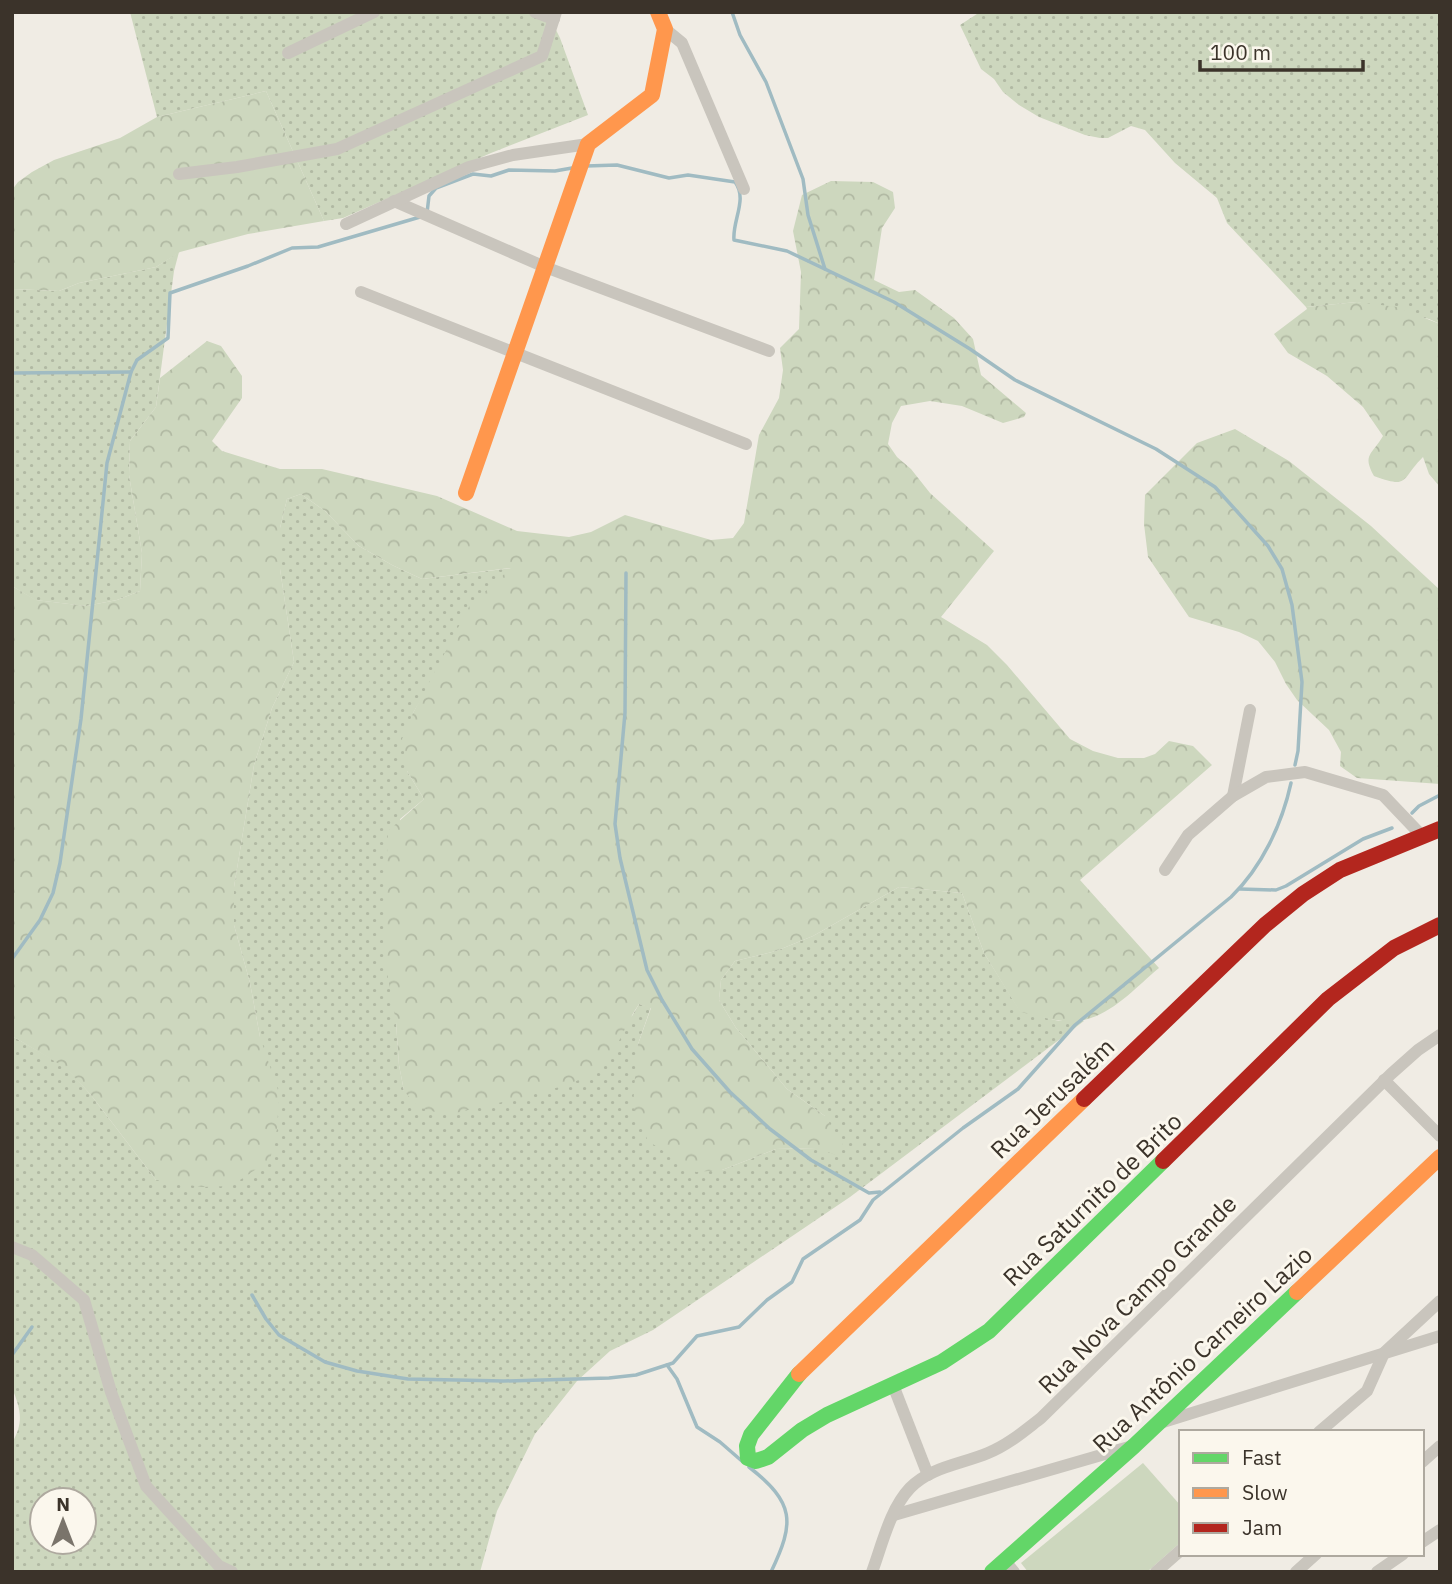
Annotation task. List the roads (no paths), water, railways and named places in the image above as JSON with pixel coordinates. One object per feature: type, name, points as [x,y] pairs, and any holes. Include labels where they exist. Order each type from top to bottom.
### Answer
[{"type":"street","points":[[288,53],[374,12]]},
{"type":"street","points":[[179,174],[237,167],[337,149],[541,56],[555,16],[535,12]]},
{"type":"street","points":[[658,12],[665,29],[682,43],[744,189]]},
{"type":"street","points":[[346,224],[469,167],[513,155],[588,144],[652,95],[665,29]]},
{"type":"street","points":[[466,492],[588,144]]},
{"type":"street","points":[[394,201],[545,267],[769,351]]},
{"type":"street","points":[[361,292],[746,444]]},
{"type":"street","points":[[1233,796],[1250,710]]},
{"type":"street","points":[[1165,870],[1188,835],[1233,796],[1266,777],[1305,772],[1382,795],[1422,836]]},
{"type":"street","name":"Rua Jerusalém","points":[[748,1458],[747,1446],[751,1435],[798,1375],[1265,925],[1303,894],[1340,870],[1440,829]]},
{"type":"street","name":"Rua Saturnito de Brito","points":[[748,1458],[756,1461],[768,1457],[802,1430],[827,1415],[942,1363],[989,1331],[1328,999],[1394,948],[1440,925]]},
{"type":"street","name":"Rua Nova Campo Grande","points":[[872,1572],[894,1515],[909,1489],[928,1475],[1010,1443],[1041,1418],[1384,1080],[1440,1035]]},
{"type":"street","points":[[1384,1080],[1440,1136]]},
{"type":"street","name":"Rua Antônio Carneiro Lazio","points":[[1004,1568],[1440,1157]]},
{"type":"street","points":[[12,1247],[32,1255],[84,1300],[111,1392],[146,1486],[219,1566],[232,1572]]},
{"type":"street","points":[[1321,1430],[1367,1391],[1384,1353],[1440,1301]]},
{"type":"street","points":[[1156,1424],[1440,1336]]},
{"type":"street","points":[[893,1385],[928,1475]]},
{"type":"street","points":[[894,1515],[1133,1446]]},
{"type":"street","points":[[1424,1460],[1440,1447]]},
{"type":"street","points":[[1424,1541],[1440,1530]]},
{"type":"street","points":[[1156,1572],[1179,1552]]},
{"type":"street","points":[[1296,1572],[1314,1556]]},
{"type":"street","points":[[1377,1572],[1400,1556]]},
{"type":"waterway","points":[[732,12],[740,35],[766,82],[803,179],[808,215],[825,269]]},
{"type":"waterway","points":[[586,166],[617,165],[669,178],[688,175],[735,182],[739,189],[740,203],[734,240],[787,251],[894,302],[1015,380],[1156,449],[1215,487],[1268,546],[1282,569],[1292,605],[1302,682],[1295,765]]},
{"type":"waterway","points":[[427,213],[429,196],[436,188],[473,174],[491,176],[509,170],[555,171],[572,168]]},
{"type":"waterway","points":[[12,959],[40,920],[53,893],[60,863],[81,719],[107,463],[131,372],[137,360],[168,338],[170,293],[292,248],[318,247],[420,217]]},
{"type":"waterway","points":[[12,373],[131,372]]},
{"type":"waterway","points":[[626,573],[625,713],[615,824],[620,858],[647,970],[692,1049],[730,1092],[770,1129],[811,1160],[869,1193],[880,1192]]},
{"type":"waterway","points":[[252,1295],[279,1335],[325,1362],[357,1371],[408,1379],[504,1381],[609,1378],[636,1375],[673,1363],[697,1336],[739,1327],[767,1300],[792,1282],[803,1259],[860,1220],[873,1200],[963,1128],[1018,1089],[1075,1025],[1231,897],[1252,872],[1269,844],[1291,783]]},
{"type":"waterway","points":[[1412,813],[1419,806],[1440,795]]},
{"type":"waterway","points":[[1240,889],[1276,890],[1286,886],[1363,839],[1392,828]]},
{"type":"waterway","points":[[12,1355],[32,1327]]},
{"type":"waterway","points":[[667,1365],[677,1379],[697,1427],[743,1462]]},
{"type":"waterway","points":[[749,1467],[775,1492],[783,1503],[786,1514],[784,1540],[771,1572]]}]
